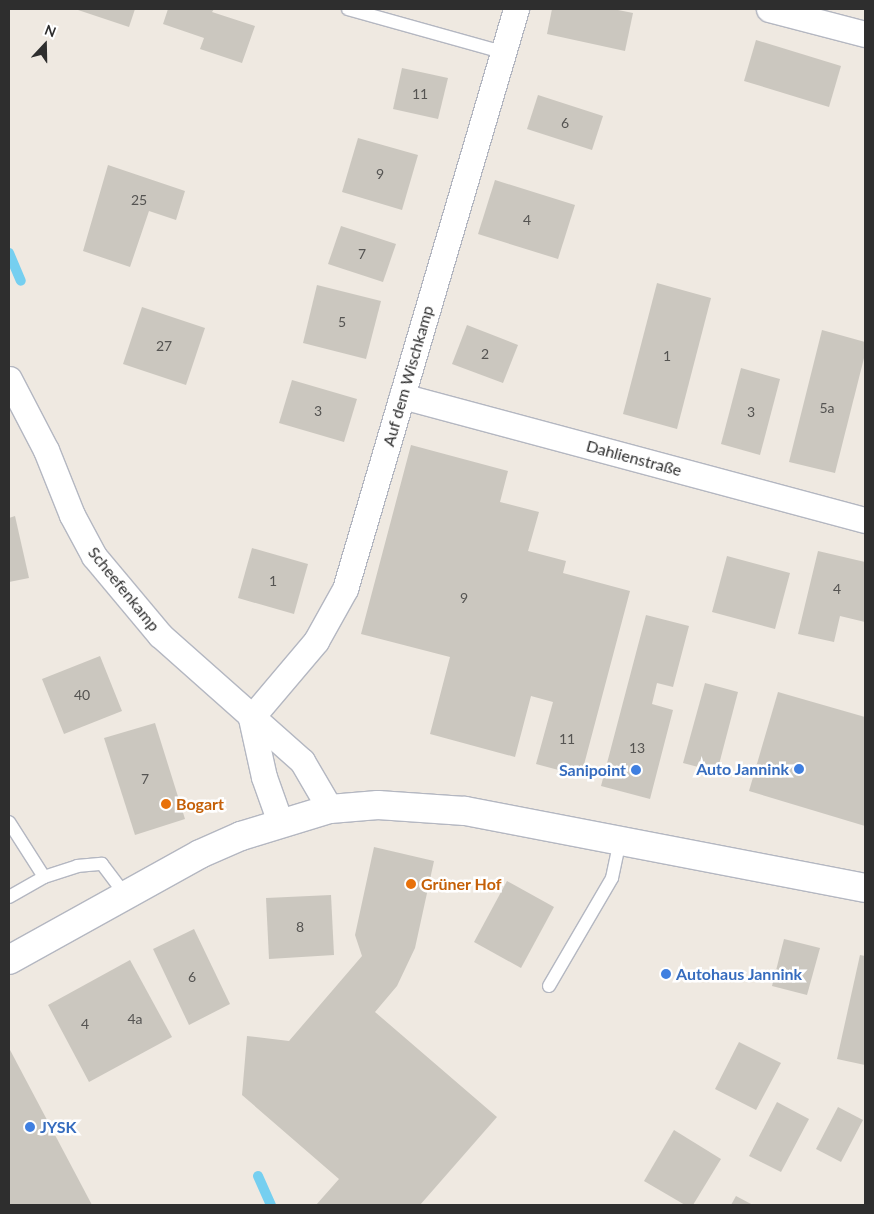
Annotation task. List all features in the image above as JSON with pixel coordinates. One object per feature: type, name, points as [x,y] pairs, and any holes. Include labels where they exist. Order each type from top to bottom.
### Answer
[{"type":"street","name":"Auf dem Wischkamp","points":[[251,718],[316,641],[345,589],[516,9]]},
{"type":"street","points":[[770,9],[865,34]]},
{"type":"street","name":"Scheefenkamp","points":[[9,379],[46,450],[72,516],[94,556],[160,635],[251,718],[302,761],[330,809]]},
{"type":"street","name":"Dahlienstraße","points":[[402,396],[865,520]]},
{"type":"street","points":[[251,718],[264,777],[280,822]]},
{"type":"street","points":[[9,960],[200,854],[280,822],[330,809],[378,805],[465,811],[865,888]]},
{"type":"lane","points":[[348,9],[502,52]]},
{"type":"lane","points":[[9,822],[44,877]]},
{"type":"lane","points":[[549,986],[612,878],[620,840]]},
{"type":"lane","points":[[9,897],[44,877],[77,866],[102,864],[126,896]]},
{"type":"building","points":[[75,9],[135,9],[129,27]]},
{"type":"building","points":[[168,9],[214,9],[212,12],[255,26],[242,63],[200,49],[204,38],[163,24]]},
{"type":"building","points":[[552,9],[613,9],[633,13],[625,51],[547,34]]},
{"type":"building","points":[[756,40],[841,66],[829,107],[744,81]]},
{"type":"building","points":[[402,68],[448,78],[438,119],[393,109]]},
{"type":"building","points":[[538,95],[603,116],[592,150],[527,129]]},
{"type":"building","points":[[358,138],[418,155],[402,210],[342,192]]},
{"type":"building","points":[[108,165],[185,191],[176,220],[149,211],[130,267],[83,251]]},
{"type":"building","points":[[495,180],[575,205],[558,259],[478,234]]},
{"type":"building","points":[[341,226],[396,244],[383,282],[328,264]]},
{"type":"building","points":[[657,283],[711,298],[677,429],[623,414]]},
{"type":"building","points":[[317,285],[381,301],[366,359],[303,343]]},
{"type":"building","points":[[142,307],[205,328],[186,385],[123,364]]},
{"type":"building","points":[[467,325],[518,345],[503,383],[452,364]]},
{"type":"building","points":[[822,330],[865,342],[865,354],[835,473],[789,462]]},
{"type":"building","points":[[741,368],[780,379],[760,455],[721,444]]},
{"type":"building","points":[[292,380],[357,399],[344,442],[279,423]]},
{"type":"building","points":[[411,445],[508,471],[500,502],[539,512],[528,551],[566,561],[563,573],[630,591],[581,776],[536,764],[553,702],[531,696],[515,757],[430,734],[450,657],[361,634]]},
{"type":"building","points":[[15,516],[29,578],[9,582],[9,518]]},
{"type":"building","points":[[252,548],[308,564],[294,614],[238,598]]},
{"type":"building","points":[[818,551],[865,562],[865,622],[840,616],[834,642],[798,634]]},
{"type":"building","points":[[727,556],[790,573],[775,629],[712,612]]},
{"type":"building","points":[[646,615],[689,626],[673,687],[657,683],[652,704],[673,710],[650,799],[601,786]]},
{"type":"building","points":[[100,656],[122,711],[64,734],[42,679]]},
{"type":"building","points":[[705,683],[738,692],[717,772],[683,763]]},
{"type":"building","name":"Auto Jannink","points":[[778,692],[865,717],[865,826],[749,791]]},
{"type":"building","points":[[155,723],[185,819],[135,835],[104,738]]},
{"type":"building","points":[[374,847],[434,861],[415,948],[397,986],[375,1012],[497,1117],[420,1205],[316,1205],[339,1179],[242,1095],[247,1036],[289,1041],[362,956],[355,935]]},
{"type":"building","points":[[507,881],[554,907],[521,968],[474,942]]},
{"type":"building","points":[[331,895],[334,955],[269,959],[266,898]]},
{"type":"building","points":[[194,929],[230,1004],[189,1025],[153,949]]},
{"type":"building","points":[[784,939],[820,948],[807,995],[772,986]]},
{"type":"building","points":[[860,955],[865,956],[865,1065],[837,1059]]},
{"type":"building","points":[[130,960],[172,1037],[89,1082],[48,1005]]},
{"type":"building","points":[[739,1042],[781,1063],[756,1110],[715,1089]]},
{"type":"building","name":"JYSK","points":[[9,1048],[92,1205],[9,1205]]},
{"type":"building","points":[[777,1102],[809,1119],[781,1172],[749,1156]]},
{"type":"building","points":[[838,1107],[863,1120],[841,1162],[816,1149]]},
{"type":"building","points":[[674,1130],[721,1159],[693,1205],[685,1205],[644,1181]]},
{"type":"building","points":[[736,1196],[753,1205],[731,1205]]},
{"type":"waterway","points":[[9,253],[21,281]]},
{"type":"waterway","points":[[258,1176],[271,1205]]},
{"type":"place","name":"Auto Jannink","points":[[799,769]]},
{"type":"place","name":"Sanipoint","points":[[636,770]]},
{"type":"place","name":"Bogart","points":[[166,804]]},
{"type":"place","name":"Grüner Hof","points":[[411,884]]},
{"type":"place","name":"Autohaus Jannink","points":[[666,974]]},
{"type":"place","name":"JYSK","points":[[30,1127]]}]
